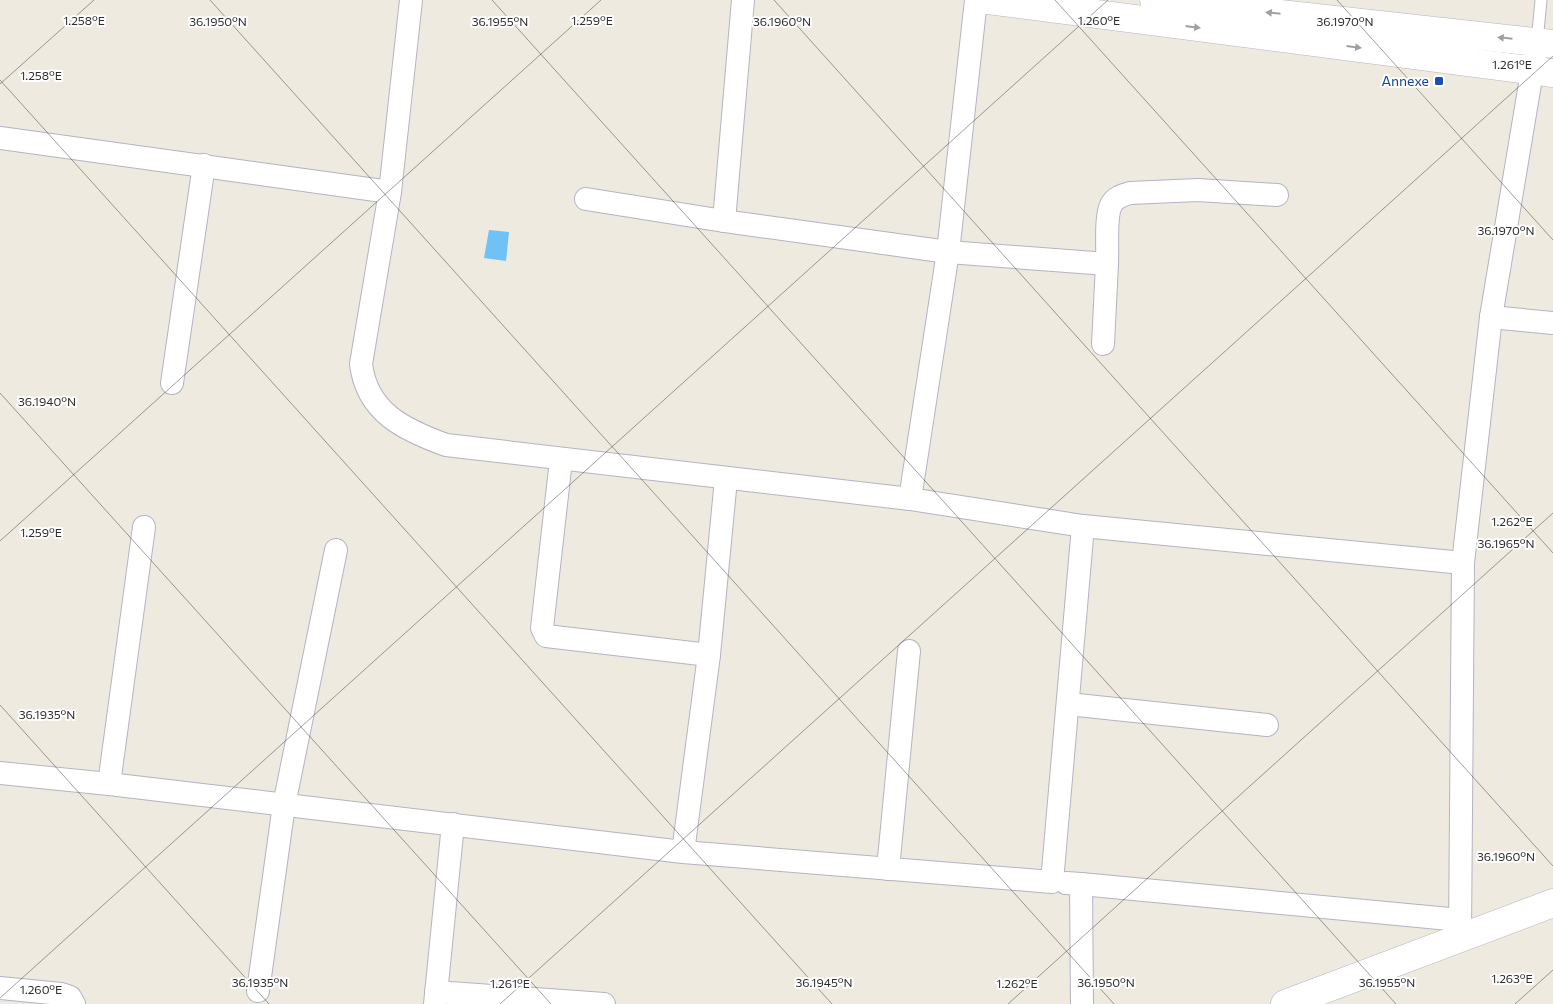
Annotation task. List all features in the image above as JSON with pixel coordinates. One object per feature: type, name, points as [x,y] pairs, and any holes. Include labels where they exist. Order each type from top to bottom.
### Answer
[{"type":"main road","points":[[988,0],[1162,6],[1306,8],[1545,43]]},
{"type":"main road","points":[[1162,6],[1543,71]]},
{"type":"main road","points":[[1285,1004],[1314,999],[1460,928],[1553,903]]},
{"type":"street","points":[[411,0],[390,192],[361,364],[363,382],[378,407],[413,433],[446,445],[561,460],[910,499],[1084,526],[1463,563]]},
{"type":"street","points":[[724,221],[743,0]]},
{"type":"street","points":[[910,499],[948,252],[976,0]]},
{"type":"street","points":[[0,773],[109,784],[683,852],[1081,884],[1460,928],[1463,563],[1491,317],[1543,71],[1545,43]]},
{"type":"street","points":[[0,138],[390,192]]},
{"type":"street","points":[[172,383],[204,165]]},
{"type":"street","points":[[1102,344],[1109,211],[1115,200],[1122,195],[1198,190],[1277,195]]},
{"type":"street","points":[[586,199],[724,221],[948,252],[1107,264]]},
{"type":"street","points":[[1491,317],[1553,323]]},
{"type":"street","points":[[561,460],[542,628],[546,636],[709,655]]},
{"type":"street","points":[[683,852],[709,655],[726,479]]},
{"type":"street","points":[[1052,882],[1084,526]]},
{"type":"street","points":[[109,784],[144,527]]},
{"type":"street","points":[[258,991],[284,805],[336,550]]},
{"type":"street","points":[[888,869],[909,651]]},
{"type":"street","points":[[1068,704],[1267,725]]},
{"type":"street","points":[[453,824],[436,998],[604,1004]]},
{"type":"street","points":[[1081,884],[1082,1004]]},
{"type":"street","points":[[0,988],[60,994],[70,997],[74,1004]]},
{"type":"lane","points":[[1541,0],[1545,43]]},
{"type":"water","points":[[489,230],[509,232],[506,261],[484,258]]},
{"type":"place","name":"Annexe","points":[[1439,81]]}]
